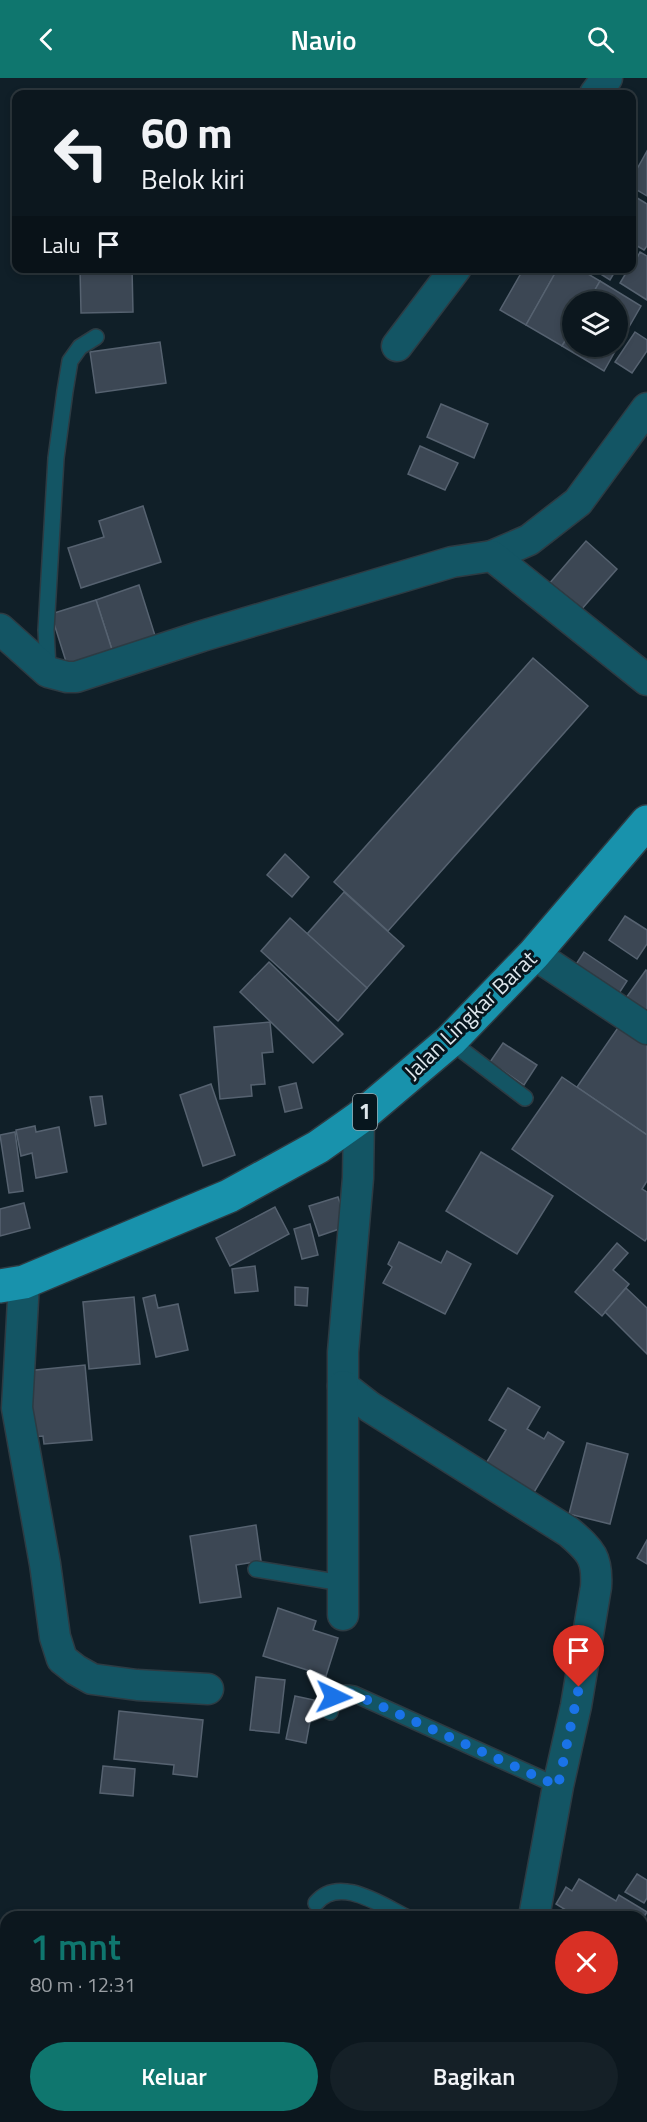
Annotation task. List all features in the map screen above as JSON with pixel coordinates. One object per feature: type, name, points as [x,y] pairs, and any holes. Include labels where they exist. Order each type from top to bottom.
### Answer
[{"type":"highway","name":"Jalan Lingkar Barat","points":[[12,1284],[229,1196],[318,1147],[358,1118],[450,1041],[534,954],[647,822]]},
{"type":"street","points":[[397,346],[452,273]]},
{"type":"street","points":[[0,629],[48,672],[76,677],[213,632],[452,562],[492,556],[529,540],[578,502],[647,408]]},
{"type":"street","points":[[492,556],[647,680]]},
{"type":"street","points":[[534,954],[647,1029]]},
{"type":"street","points":[[343,1615],[343,1386],[345,1330],[358,1178],[358,1118]]},
{"type":"street","points":[[12,1284],[17,1408],[45,1564],[55,1637],[62,1659],[76,1670],[92,1678],[137,1685],[208,1689]]},
{"type":"street","points":[[343,1386],[370,1407],[569,1532],[592,1554],[597,1569],[596,1587],[576,1706],[558,1786],[535,1911]]},
{"type":"lane","points":[[48,672],[46,630],[56,458],[65,391],[70,361],[80,347],[96,337]]},
{"type":"lane","points":[[450,1041],[525,1098]]},
{"type":"lane","points":[[256,1569],[342,1583]]},
{"type":"lane","points":[[330,1712],[337,1694],[342,1692],[354,1694],[558,1786]]},
{"type":"lane","points":[[316,1903],[328,1892],[342,1891],[355,1894],[393,1911]]},
{"type":"building","points":[[647,151],[647,196],[636,189],[636,171]]},
{"type":"building","points":[[636,197],[647,204],[647,246],[644,250],[636,245]]},
{"type":"building","points":[[640,252],[647,256],[647,300],[620,283],[626,273],[636,273],[636,260]]},
{"type":"building","points":[[80,273],[132,273],[133,312],[81,313]]},
{"type":"building","points":[[521,273],[555,273],[526,325],[500,310]]},
{"type":"building","points":[[555,273],[586,273],[600,281],[594,291],[562,291],[562,346],[526,325]]},
{"type":"building","points":[[599,273],[614,273],[610,280]]},
{"type":"building","points":[[600,281],[616,291],[594,291]]},
{"type":"building","points":[[628,298],[641,306],[628,329]]},
{"type":"building","points":[[635,332],[647,340],[647,351],[632,373],[615,362],[618,357],[628,357],[628,342]]},
{"type":"building","points":[[160,342],[166,383],[96,393],[90,352]]},
{"type":"building","points":[[580,357],[612,357],[604,371]]},
{"type":"building","points":[[441,404],[488,424],[474,458],[427,437]]},
{"type":"building","points":[[420,446],[458,463],[445,490],[408,474]]},
{"type":"building","points":[[143,506],[161,562],[81,588],[68,548],[104,537],[99,521]]},
{"type":"building","points":[[586,541],[617,569],[573,619],[542,592]]},
{"type":"building","points":[[139,585],[157,642],[114,656],[96,600]]},
{"type":"building","points":[[96,600],[114,656],[69,671],[51,614]]},
{"type":"building","points":[[533,658],[588,706],[388,931],[334,882]]},
{"type":"building","points":[[285,854],[309,877],[292,897],[267,875]]},
{"type":"building","points":[[344,892],[404,946],[367,988],[307,934]]},
{"type":"building","points":[[625,916],[647,930],[647,944],[637,959],[609,940]]},
{"type":"building","points":[[290,918],[367,988],[338,1021],[261,951]]},
{"type":"building","points":[[584,952],[627,981],[614,1001],[571,972]]},
{"type":"building","points":[[269,962],[343,1034],[313,1063],[240,992]]},
{"type":"building","points":[[647,971],[647,1023],[621,1005]]},
{"type":"building","points":[[624,1019],[647,1035],[647,1135],[577,1087]]},
{"type":"building","points":[[270,1022],[273,1052],[262,1053],[265,1084],[251,1085],[252,1096],[220,1099],[214,1027]]},
{"type":"building","points":[[503,1043],[537,1065],[524,1085],[490,1062]]},
{"type":"building","points":[[562,1077],[647,1135],[647,1181],[642,1189],[647,1192],[647,1238],[645,1241],[512,1149]]},
{"type":"building","points":[[296,1083],[302,1108],[285,1112],[279,1087]]},
{"type":"building","points":[[211,1084],[235,1155],[203,1166],[180,1095]]},
{"type":"building","points":[[102,1096],[106,1124],[95,1126],[90,1097]]},
{"type":"building","points":[[35,1126],[36,1132],[59,1127],[67,1172],[36,1178],[32,1153],[21,1156],[16,1130]]},
{"type":"building","points":[[15,1132],[23,1191],[9,1193],[0,1135]]},
{"type":"building","points":[[481,1152],[553,1196],[517,1254],[446,1211]]},
{"type":"building","points":[[338,1197],[348,1226],[319,1236],[309,1206]]},
{"type":"building","points":[[24,1203],[30,1228],[0,1236],[0,1209]]},
{"type":"building","points":[[275,1207],[289,1234],[230,1266],[216,1238]]},
{"type":"building","points":[[310,1224],[318,1255],[302,1259],[294,1229]]},
{"type":"building","points":[[399,1242],[441,1263],[447,1251],[471,1264],[445,1314],[383,1283],[392,1267],[388,1264]]},
{"type":"building","points":[[617,1243],[628,1253],[613,1270],[629,1284],[602,1316],[575,1292]]},
{"type":"building","points":[[255,1266],[258,1291],[235,1293],[232,1269]]},
{"type":"building","points":[[295,1287],[308,1288],[307,1306],[295,1305]]},
{"type":"building","points":[[626,1288],[647,1308],[647,1354],[605,1312]]},
{"type":"building","points":[[155,1295],[158,1308],[178,1304],[188,1350],[156,1357],[143,1298]]},
{"type":"building","points":[[134,1297],[140,1364],[89,1369],[83,1302]]},
{"type":"building","points":[[85,1365],[92,1440],[44,1444],[43,1436],[32,1437],[26,1371]]},
{"type":"building","points":[[508,1388],[540,1407],[527,1429],[544,1439],[548,1432],[564,1442],[533,1494],[485,1465],[506,1430],[489,1420]]},
{"type":"building","points":[[587,1443],[628,1454],[610,1524],[569,1514]]},
{"type":"building","points":[[256,1525],[261,1561],[236,1565],[241,1597],[200,1603],[190,1536]]},
{"type":"building","points":[[647,1540],[647,1564],[637,1558]]},
{"type":"building","points":[[278,1608],[316,1621],[313,1630],[338,1638],[326,1676],[263,1656]]},
{"type":"building","points":[[256,1677],[285,1680],[279,1733],[250,1730]]},
{"type":"building","points":[[295,1696],[314,1700],[306,1743],[286,1739]]},
{"type":"building","points":[[119,1711],[203,1720],[197,1777],[173,1774],[174,1765],[114,1759]]},
{"type":"building","points":[[103,1766],[135,1769],[133,1796],[100,1793]]},
{"type":"building","points":[[637,1874],[647,1880],[647,1898],[644,1903],[625,1892]]},
{"type":"building","points":[[579,1879],[616,1901],[619,1895],[645,1911],[567,1911],[556,1904],[566,1887],[572,1891]]},
{"type":"route","points":[[334,1697],[342,1692],[354,1694],[558,1786],[579,1687]]}]
